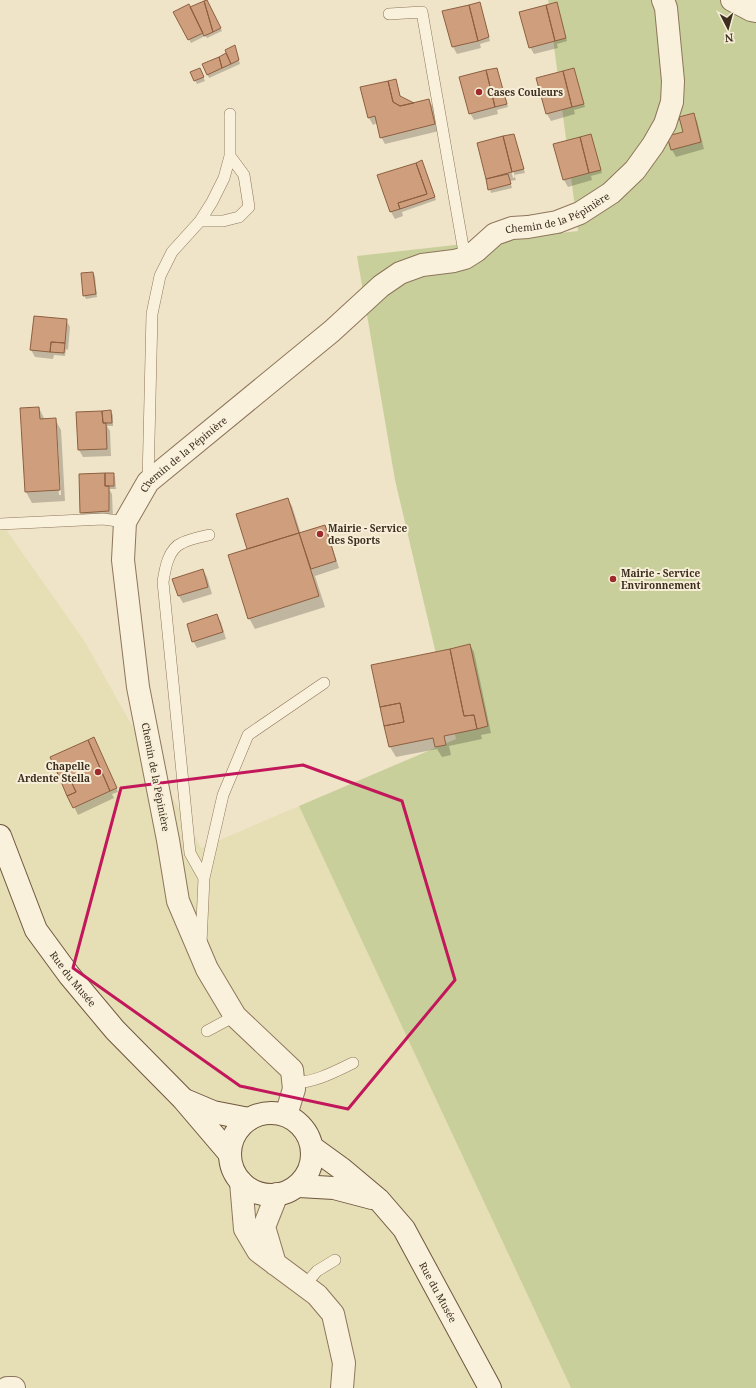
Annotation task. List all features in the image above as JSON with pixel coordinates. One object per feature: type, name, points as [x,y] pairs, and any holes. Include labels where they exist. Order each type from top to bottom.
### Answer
[{"type":"street","name":"Chemin de la Pépinière","points":[[294,1083],[292,1070],[235,1016],[207,970],[178,901],[168,840],[138,687],[123,560],[125,522],[148,482],[332,331],[381,286],[400,272],[422,265],[465,258],[476,251],[495,234],[512,228],[558,222],[580,213],[611,193],[635,170],[653,145],[665,124],[672,102],[672,81],[666,8],[663,0]]},
{"type":"street","points":[[732,0],[756,11]]},
{"type":"street","name":"Rue du Musée","points":[[0,836],[36,930],[69,976],[115,1030],[183,1099],[229,1153]]},
{"type":"street","points":[[286,1115],[294,1089],[294,1083]]},
{"type":"street","name":"Rue du Musée","points":[[183,1099],[213,1112],[249,1119]]},
{"type":"street","points":[[275,1112],[286,1115],[300,1123],[308,1134],[313,1148],[312,1162],[308,1174],[299,1186],[287,1193],[273,1196],[259,1194],[247,1188],[237,1178],[231,1166],[229,1153],[232,1140],[239,1128],[249,1119],[261,1114],[275,1112]]},
{"type":"street","name":"Rue du Musée","points":[[313,1148],[342,1169],[379,1200],[404,1229],[490,1388]]},
{"type":"street","points":[[241,1182],[245,1229],[258,1251],[317,1295],[333,1314],[344,1363],[342,1388]]},
{"type":"street","points":[[299,1186],[334,1188],[379,1200]]},
{"type":"street","points":[[275,1265],[264,1227],[277,1194]]},
{"type":"lane","points":[[389,14],[422,12],[465,258]]},
{"type":"lane","points":[[148,482],[152,314],[160,276],[172,252],[200,221],[224,178],[230,156],[230,114]]},
{"type":"lane","points":[[200,221],[223,221],[239,217],[249,207],[244,175],[230,156]]},
{"type":"lane","points":[[0,524],[103,519],[125,522]]},
{"type":"lane","points":[[204,878],[190,853],[163,582],[166,566],[172,552],[180,543],[210,534]]},
{"type":"lane","points":[[200,954],[204,878],[223,795],[248,735],[324,683]]},
{"type":"lane","points":[[206,1032],[235,1016]]},
{"type":"lane","points":[[294,1083],[307,1082],[325,1076],[353,1063]]},
{"type":"lane","points":[[304,1286],[317,1271],[336,1260]]},
{"type":"highlighted area","points":[[303,765],[402,801],[455,980],[348,1109],[240,1086],[73,968],[121,788]]},
{"type":"shaded area","points":[[0,521],[85,642],[201,848],[299,806],[571,1388],[0,1388]]},
{"type":"green space","points":[[548,0],[756,0],[756,1388],[571,1388],[299,806],[456,739],[395,480],[357,256],[578,231]]},
{"type":"building","points":[[207,0],[221,28],[213,32],[204,1]]},
{"type":"building","points":[[204,1],[213,32],[204,36],[190,7]]},
{"type":"building","points":[[480,2],[489,37],[478,41],[469,5]]},
{"type":"building","points":[[557,2],[566,38],[555,41],[546,5]]},
{"type":"building","points":[[189,4],[203,33],[188,40],[173,12]]},
{"type":"building","points":[[469,5],[478,41],[452,47],[442,11]]},
{"type":"building","points":[[546,5],[555,41],[529,48],[519,12]]},
{"type":"building","points":[[235,45],[239,60],[231,64],[225,50]]},
{"type":"building","points":[[226,53],[231,64],[222,68],[219,57]]},
{"type":"building","points":[[219,57],[222,68],[207,75],[202,64]]},
{"type":"building","points":[[200,68],[204,77],[194,81],[190,72]]},
{"type":"building","points":[[497,68],[507,104],[495,107],[486,70]]},
{"type":"building","points":[[574,68],[584,104],[572,107],[563,71]]},
{"type":"building","points":[[486,70],[495,107],[469,114],[459,77]]},
{"type":"building","points":[[563,71],[572,107],[546,114],[536,78]]},
{"type":"building","points":[[396,79],[400,96],[414,103],[400,106],[393,102],[388,81]]},
{"type":"building","points":[[388,81],[393,102],[400,106],[429,99],[435,124],[380,138],[375,116],[368,118],[360,87]]},
{"type":"building","points":[[694,113],[701,142],[671,150],[667,136],[683,132],[679,117]]},
{"type":"building","points":[[514,134],[524,169],[512,172],[503,136]]},
{"type":"building","points":[[591,134],[601,170],[589,173],[580,137]]},
{"type":"building","points":[[503,136],[512,172],[486,179],[477,143]]},
{"type":"building","points":[[580,137],[589,173],[563,180],[553,144]]},
{"type":"building","points":[[422,160],[435,197],[400,209],[398,203],[427,194],[416,163]]},
{"type":"building","points":[[416,163],[427,194],[398,203],[400,209],[390,212],[377,175]]},
{"type":"building","points":[[508,174],[511,184],[488,190],[486,179]]},
{"type":"building","points":[[93,272],[96,294],[83,296],[81,273]]},
{"type":"building","points":[[34,316],[67,319],[65,343],[51,342],[50,352],[30,350]]},
{"type":"building","points":[[51,342],[65,343],[64,353],[50,352]]},
{"type":"building","points":[[39,407],[40,419],[56,418],[60,490],[25,492],[20,408]]},
{"type":"building","points":[[111,410],[112,423],[103,423],[102,411]]},
{"type":"building","points":[[102,411],[103,423],[106,423],[107,449],[78,450],[76,412]]},
{"type":"building","points":[[105,473],[114,473],[114,486],[105,486]]},
{"type":"building","points":[[105,473],[105,486],[109,486],[109,511],[80,513],[79,474]]},
{"type":"building","points":[[288,498],[299,533],[247,549],[236,514]]},
{"type":"building","points":[[325,525],[336,561],[311,569],[299,533]]},
{"type":"building","points":[[299,533],[319,596],[248,619],[228,555]]},
{"type":"building","points":[[203,569],[208,587],[178,596],[172,579]]},
{"type":"building","points":[[217,614],[223,632],[192,642],[187,624]]},
{"type":"building","points":[[470,644],[488,726],[477,729],[474,715],[464,716],[450,649]]},
{"type":"building","points":[[450,649],[464,716],[474,715],[477,729],[444,736],[446,745],[435,747],[433,738],[389,747],[384,726],[404,722],[400,703],[380,707],[371,665]]},
{"type":"building","points":[[400,703],[404,722],[384,726],[380,707]]},
{"type":"building","points":[[94,737],[117,788],[110,791],[88,740]]},
{"type":"building","points":[[88,740],[110,791],[73,808],[67,796],[76,792],[65,768],[57,772],[50,757]]},
{"type":"building","points":[[65,768],[76,792],[67,796],[57,772]]},
{"type":"place","name":"Cases Couleurs","points":[[479,92]]},
{"type":"place","name":"Mairie - Service des Sports","points":[[320,534]]},
{"type":"place","name":"Mairie - Service Environnement","points":[[613,579]]},
{"type":"place","name":"Chapelle Ardente Stella","points":[[98,772]]}]
